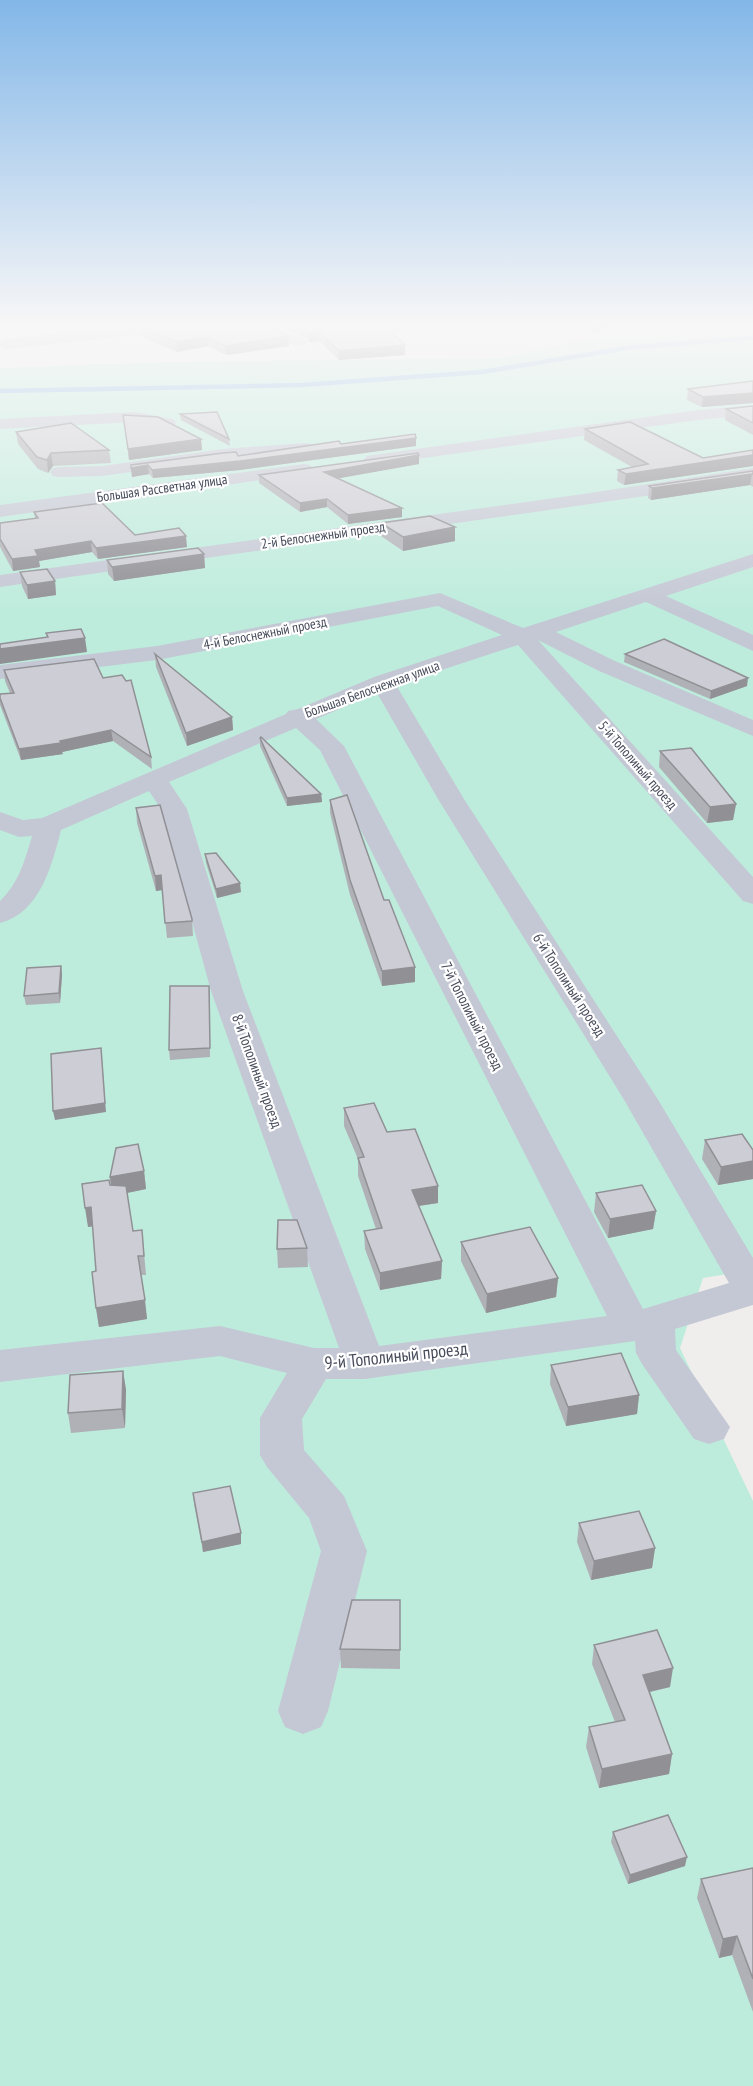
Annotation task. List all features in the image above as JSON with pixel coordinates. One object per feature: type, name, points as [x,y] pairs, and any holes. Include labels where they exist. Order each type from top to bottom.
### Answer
[{"type":"street","points":[[0,424],[70,420]]},
{"type":"street","points":[[154,420],[184,432]]},
{"type":"street","points":[[376,442],[611,420]]},
{"type":"street","points":[[352,462],[652,420]]},
{"type":"street","points":[[206,442],[223,454]]},
{"type":"street","points":[[59,472],[102,471],[223,454],[318,448]]},
{"type":"street","name":"Большая Рассветная улица","points":[[0,511],[316,467]]},
{"type":"street","name":"2-й Белоснежный проезд","points":[[0,581],[426,519],[583,500],[753,474]]},
{"type":"street","name":"Большая Белоснежная улица","points":[[0,820],[19,829],[48,825],[297,716],[382,682],[753,560]]},
{"type":"street","points":[[647,595],[753,644]]},
{"type":"street","name":"4-й Белоснежный проезд","points":[[0,672],[157,653],[440,599],[607,666],[753,729]]},
{"type":"street","name":"5-й Тополиный проезд","points":[[529,634],[753,895]]},
{"type":"street","name":"6-й Тополиный проезд","points":[[382,682],[457,809],[640,1098],[753,1290]]},
{"type":"street","name":"7-й Тополиный проезд","points":[[297,716],[331,746],[643,1323]]},
{"type":"street","name":"8-й Тополиный проезд","points":[[154,779],[174,809],[227,991],[365,1363]]},
{"type":"street","points":[[0,914],[10,909],[36,873],[48,825]]},
{"type":"street","name":"9-й Тополиный проезд","points":[[0,1366],[220,1341],[314,1365],[365,1363],[643,1323],[753,1290]]},
{"type":"street","points":[[643,1323],[656,1353],[709,1427]]},
{"type":"street","points":[[303,1711],[344,1551],[328,1509],[282,1455],[280,1418],[314,1365]]},
{"type":"green space","points":[[0,420],[753,420],[753,1270],[703,1278],[680,1348],[753,1501],[753,2086],[0,2086]]},
{"type":"building","points":[[124,420],[165,420],[201,439],[128,449]]},
{"type":"building","points":[[192,420],[221,420],[229,439]]},
{"type":"building","points":[[630,422],[703,458],[753,450],[753,455],[626,474],[618,470],[648,464],[585,429]]},
{"type":"building","points":[[71,423],[109,450],[51,453],[47,460],[37,457],[16,432]]},
{"type":"building","points":[[415,434],[416,438],[240,461],[152,470],[148,465],[131,468],[131,465],[223,453],[236,452],[238,456],[339,441],[341,444]]},
{"type":"building","points":[[418,453],[419,455],[324,472],[402,508],[348,515],[327,499],[300,503],[259,475]]},
{"type":"building","points":[[753,471],[753,474],[652,488],[649,486]]},
{"type":"building","points":[[102,503],[135,535],[179,528],[186,536],[96,548],[91,541],[35,550],[38,556],[12,559],[0,539],[0,523],[38,518],[34,512]]},
{"type":"building","points":[[430,516],[455,527],[403,537],[381,523]]},
{"type":"building","points":[[198,548],[204,554],[112,567],[107,560]]},
{"type":"building","points":[[47,569],[55,581],[27,585],[20,572]]},
{"type":"building","points":[[81,629],[85,638],[0,649],[0,644],[48,637],[46,633]]},
{"type":"building","points":[[664,639],[748,678],[711,691],[625,654]]},
{"type":"building","points":[[155,654],[232,717],[186,733]]},
{"type":"building","points":[[94,659],[103,678],[122,675],[126,681],[131,680],[151,757],[111,730],[60,741],[61,743],[19,749],[0,698],[0,694],[14,693],[4,670]]},
{"type":"building","points":[[261,737],[321,794],[287,798]]},
{"type":"building","points":[[691,748],[736,804],[710,807],[660,751]]},
{"type":"building","points":[[347,795],[384,900],[389,900],[415,967],[382,971],[350,880],[330,800]]},
{"type":"building","points":[[160,805],[192,921],[165,923],[161,875],[155,876],[136,808]]},
{"type":"building","points":[[216,853],[240,883],[216,889],[205,854]]},
{"type":"building","points":[[61,966],[59,993],[24,996],[27,968]]},
{"type":"building","points":[[170,986],[209,986],[210,1048],[169,1050]]},
{"type":"building","points":[[101,1048],[105,1103],[53,1111],[51,1054]]},
{"type":"building","points":[[374,1103],[387,1132],[415,1129],[438,1186],[412,1190],[442,1261],[380,1273],[364,1231],[382,1228],[358,1158],[364,1157],[344,1108]]},
{"type":"building","points":[[742,1134],[753,1150],[753,1161],[721,1167],[705,1140]]},
{"type":"building","points":[[138,1144],[144,1171],[110,1177],[116,1148]]},
{"type":"building","points":[[109,1180],[110,1185],[126,1186],[133,1231],[142,1230],[144,1256],[138,1256],[145,1300],[96,1308],[92,1272],[96,1271],[91,1207],[85,1208],[82,1184]]},
{"type":"building","points":[[642,1185],[656,1211],[610,1219],[596,1193]]},
{"type":"building","points":[[278,1220],[297,1220],[307,1248],[277,1249]]},
{"type":"building","points":[[530,1227],[558,1278],[487,1294],[461,1242]]},
{"type":"building","points":[[621,1353],[639,1395],[568,1407],[551,1365]]},
{"type":"building","points":[[123,1371],[122,1409],[68,1413],[70,1375]]},
{"type":"building","points":[[230,1486],[241,1533],[202,1542],[193,1493]]},
{"type":"building","points":[[639,1511],[655,1548],[594,1561],[579,1523]]},
{"type":"building","points":[[352,1600],[400,1600],[400,1650],[340,1649]]},
{"type":"building","points":[[657,1630],[673,1668],[643,1675],[672,1754],[602,1769],[589,1727],[625,1720],[594,1645]]},
{"type":"building","points":[[668,1815],[687,1857],[630,1875],[613,1832]]},
{"type":"building","points":[[753,1868],[753,1979],[737,1936],[723,1939],[701,1879]]}]
